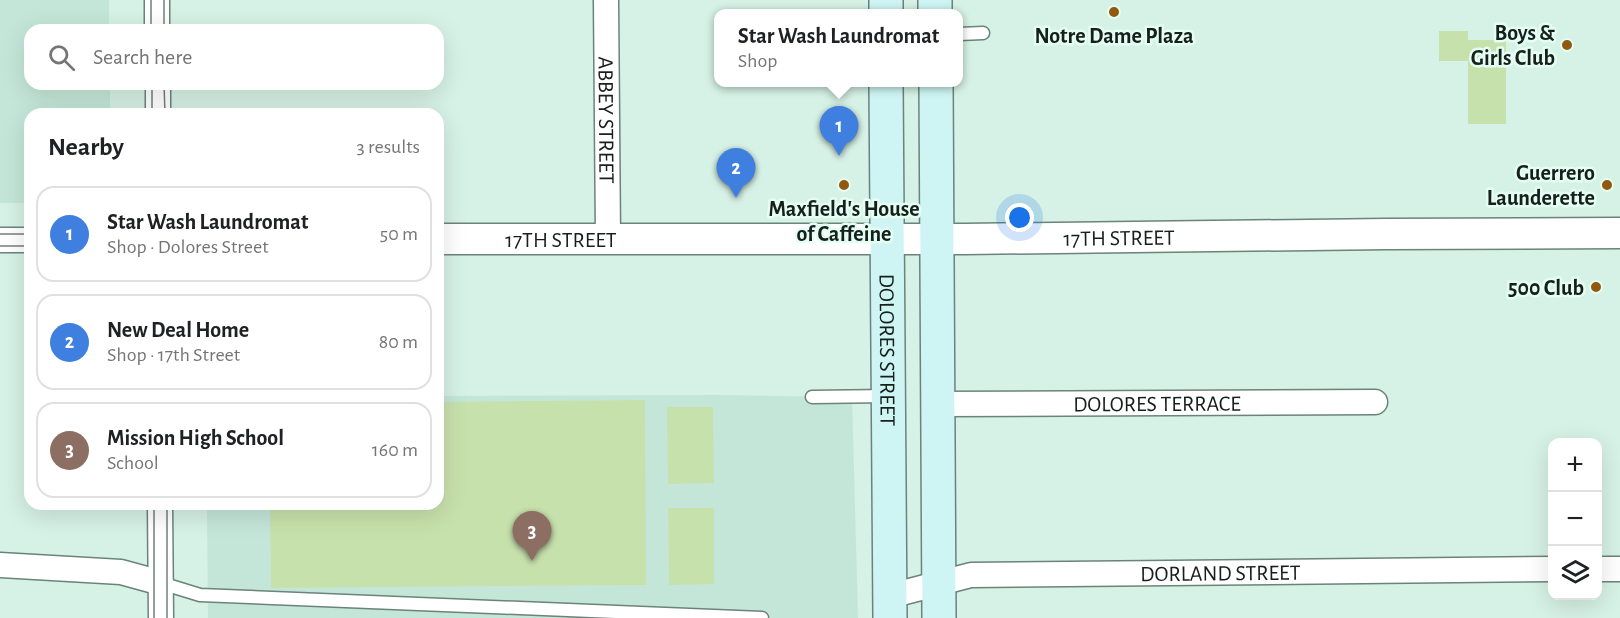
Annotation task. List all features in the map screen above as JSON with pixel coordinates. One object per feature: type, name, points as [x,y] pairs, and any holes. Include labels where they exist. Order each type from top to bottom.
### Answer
[{"type":"main road","name":"DOLORES STREET","points":[[886,87],[890,607]]},
{"type":"main road","points":[[936,87],[939,618]]},
{"type":"street","points":[[157,0],[158,24]]},
{"type":"street","name":"ABBEY STREET","points":[[606,0],[608,239]]},
{"type":"street","points":[[158,90],[158,108]]},
{"type":"street","name":"17TH STREET","points":[[444,239],[937,239],[1620,233]]},
{"type":"street","points":[[0,240],[24,240]]},
{"type":"street","name":"DOLORES TERRACE","points":[[938,404],[1375,402]]},
{"type":"street","points":[[160,510],[161,618]]},
{"type":"street","points":[[0,565],[121,572],[160,585]]},
{"type":"street","name":"DORLAND STREET","points":[[890,607],[939,583],[975,575],[1548,569]]},
{"type":"street","points":[[1602,569],[1620,569]]},
{"type":"street","points":[[155,618],[160,585]]},
{"type":"lane","points":[[963,34],[983,33]]},
{"type":"lane","points":[[812,397],[889,396]]},
{"type":"lane","points":[[160,585],[200,595],[762,618]]},
{"type":"shaded area","points":[[0,0],[109,0],[109,24],[24,24],[24,90],[110,90],[110,108],[24,108],[24,203],[0,203]]},
{"type":"shaded area","points":[[444,396],[852,397],[858,618],[208,618],[207,510],[444,510]]},
{"type":"green space","points":[[1439,31],[1468,31],[1468,40],[1506,40],[1506,124],[1468,124],[1468,61],[1439,61]]},
{"type":"green space","points":[[645,400],[646,585],[271,588],[270,510],[444,510],[444,402]]},
{"type":"green space","points":[[667,407],[713,407],[714,483],[668,484]]},
{"type":"green space","points":[[668,508],[714,508],[714,584],[669,585]]},
{"type":"tram line","points":[[151,0],[151,24]]},
{"type":"tram line","points":[[164,0],[164,24]]},
{"type":"tram line","points":[[152,90],[152,108]]},
{"type":"tram line","points":[[164,90],[165,108]]},
{"type":"tram line","points":[[0,234],[24,234]]},
{"type":"tram line","points":[[0,246],[24,246]]},
{"type":"tram line","points":[[154,510],[154,618]]},
{"type":"tram line","points":[[167,510],[167,618]]},
{"type":"place","name":"Notre Dame Plaza","points":[[1114,12]]},
{"type":"place","name":"Boys & Girls Club","points":[[1567,45]]},
{"type":"place","name":"Star Wash Laundromat","points":[[839,156]]},
{"type":"place","name":"Maxfield's House of Caffeine","points":[[844,185]]},
{"type":"place","name":"Guerrero Launderette","points":[[1607,185]]},
{"type":"place","name":"New Deal Home","points":[[736,198]]},
{"type":"place","name":"500 Club","points":[[1596,287]]},
{"type":"place","name":"Mission High School","points":[[532,561]]}]
